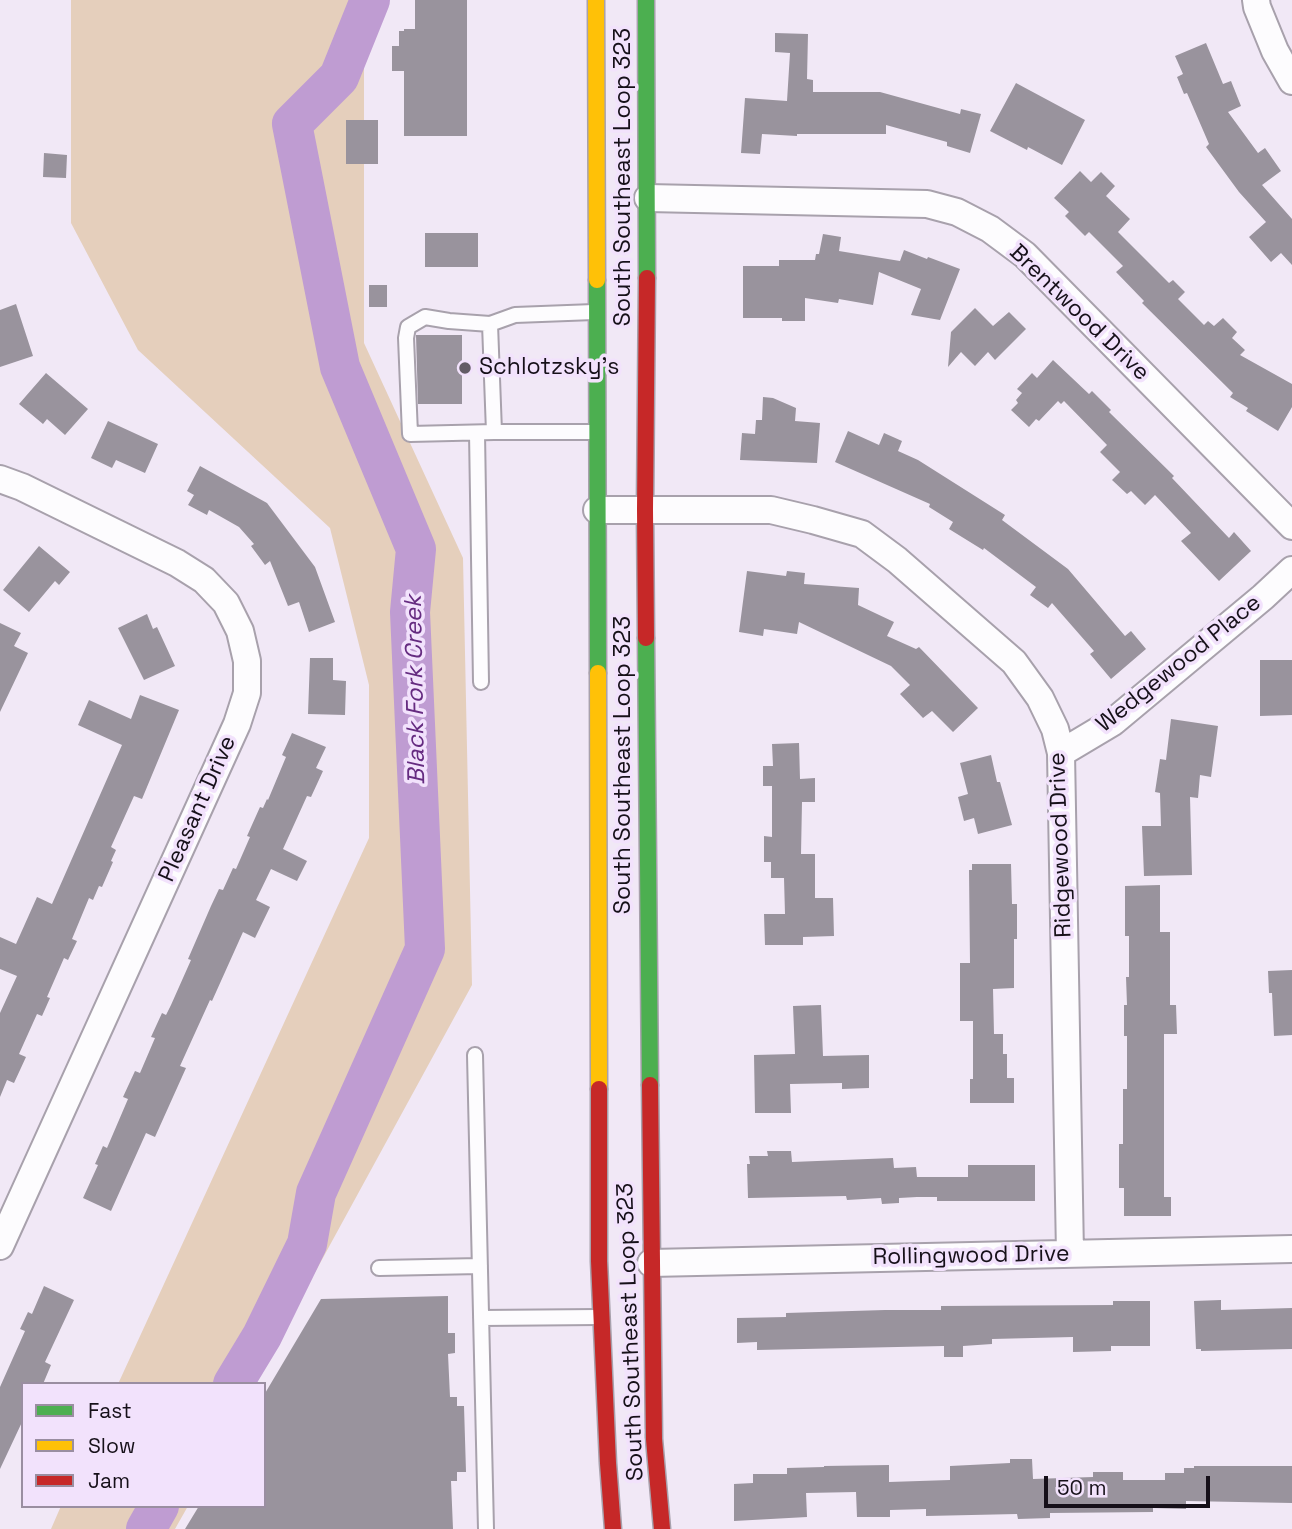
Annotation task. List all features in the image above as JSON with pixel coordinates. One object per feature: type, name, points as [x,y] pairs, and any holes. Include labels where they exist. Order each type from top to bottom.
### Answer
[{"type":"highway","name":"South Southeast Loop 323","points":[[596,0],[599,1247],[613,1529]]},
{"type":"highway","name":"South Southeast Loop 323","points":[[646,0],[648,198],[645,509],[651,1263],[654,1439],[662,1529]]},
{"type":"street","points":[[1256,0],[1275,51],[1292,81]]},
{"type":"street","name":"Brentwood Drive","points":[[648,198],[927,204],[957,212],[990,229],[1025,256],[1292,526]]},
{"type":"street","name":"Pleasant Drive","points":[[0,479],[22,487],[166,558],[204,580],[226,603],[240,631],[247,661],[247,693],[237,724],[0,1246]]},
{"type":"street","name":"Ridgewood Drive","points":[[597,510],[771,510],[862,534],[1014,662],[1040,698],[1055,729],[1062,753],[1070,1254]]},
{"type":"street","name":"Wedgewood Place","points":[[1062,753],[1113,722],[1292,570]]},
{"type":"street","name":"Rollingwood Drive","points":[[651,1263],[1292,1249]]},
{"type":"lane","points":[[596,312],[515,315],[491,324],[425,317],[408,327],[406,338],[410,434],[597,432]]},
{"type":"lane","points":[[491,324],[494,432]]},
{"type":"lane","points":[[477,433],[481,681]]},
{"type":"lane","points":[[475,1055],[486,1529]]},
{"type":"lane","points":[[379,1268],[480,1266]]},
{"type":"lane","points":[[481,1318],[601,1317]]},
{"type":"shaded area","points":[[71,0],[364,0],[364,343],[463,558],[472,985],[255,1382],[119,1382],[369,838],[369,685],[330,528],[138,350],[71,223]]},
{"type":"shaded area","points":[[60,1508],[187,1508],[175,1529],[51,1529]]},
{"type":"building","points":[[415,0],[467,0],[467,136],[404,136],[404,71],[392,71],[392,46],[399,46],[399,31],[415,29]]},
{"type":"building","points":[[775,33],[808,34],[807,79],[813,80],[813,92],[880,92],[960,114],[961,109],[981,114],[970,153],[947,146],[947,142],[886,125],[886,134],[762,134],[760,154],[741,153],[745,98],[787,101],[790,53],[775,52]]},
{"type":"building","points":[[1206,43],[1223,84],[1231,81],[1241,106],[1228,112],[1258,153],[1265,148],[1281,171],[1262,185],[1292,219],[1292,265],[1281,253],[1271,262],[1249,237],[1266,222],[1239,192],[1206,147],[1209,144],[1187,93],[1184,94],[1177,77],[1183,74],[1175,56]]},
{"type":"building","points":[[1016,83],[1085,120],[1062,165],[990,131]]},
{"type":"building","points":[[346,120],[378,120],[378,164],[346,164]]},
{"type":"building","points":[[44,153],[67,155],[66,178],[43,177]]},
{"type":"building","points":[[1080,171],[1091,182],[1101,172],[1115,186],[1106,196],[1130,219],[1118,232],[1169,283],[1173,280],[1185,292],[1178,299],[1204,325],[1208,321],[1214,326],[1223,318],[1237,332],[1232,338],[1245,350],[1240,355],[1292,384],[1292,407],[1278,431],[1246,411],[1248,408],[1230,397],[1233,393],[1142,303],[1144,301],[1116,272],[1123,266],[1089,232],[1085,236],[1065,216],[1069,212],[1054,198]]},
{"type":"building","points":[[425,233],[478,233],[478,267],[425,267]]},
{"type":"building","points":[[823,234],[841,237],[839,251],[900,261],[904,250],[960,269],[940,320],[911,315],[921,289],[879,272],[873,305],[839,299],[838,303],[805,298],[805,321],[743,318],[743,266],[779,266],[779,260],[815,260]]},
{"type":"building","points":[[369,285],[387,285],[387,307],[369,307]]},
{"type":"building","points":[[16,304],[33,356],[0,367],[0,310]]},
{"type":"building","points":[[975,308],[993,326],[1009,312],[1026,329],[995,360],[988,352],[975,366],[961,352],[948,367],[951,332]]},
{"type":"building","points":[[416,335],[462,335],[462,404],[418,404]]},
{"type":"building","points":[[1053,360],[1089,394],[1092,391],[1111,410],[1109,412],[1174,476],[1172,478],[1229,538],[1234,532],[1251,551],[1219,581],[1181,541],[1191,533],[1155,495],[1145,505],[1131,491],[1127,494],[1112,480],[1120,472],[1100,452],[1107,445],[1064,401],[1061,404],[1058,401],[1039,421],[1036,419],[1029,427],[1011,410],[1022,393],[1017,389],[1032,373],[1037,378]]},
{"type":"building","points":[[46,373],[88,409],[65,435],[47,419],[43,424],[19,404]]},
{"type":"building","points":[[763,397],[773,398],[796,408],[795,421],[820,423],[817,463],[740,460],[742,433],[755,434],[756,420],[762,420]]},
{"type":"building","points":[[108,421],[158,444],[145,473],[116,460],[112,468],[91,458]]},
{"type":"building","points":[[848,431],[879,445],[884,433],[902,441],[898,451],[918,460],[1005,515],[1002,520],[1068,569],[1125,636],[1131,631],[1146,649],[1111,679],[1090,654],[1094,651],[1052,603],[1048,608],[1030,595],[1036,587],[984,548],[983,550],[949,529],[953,522],[929,507],[930,504],[835,462]]},
{"type":"building","points":[[200,466],[267,503],[315,567],[335,622],[309,632],[299,602],[288,606],[270,561],[265,565],[251,546],[254,544],[239,527],[209,510],[207,515],[188,505],[194,495],[187,491]]},
{"type":"building","points":[[39,546],[70,572],[59,585],[55,581],[29,612],[3,590]]},
{"type":"building","points":[[747,571],[786,576],[787,571],[805,573],[804,584],[859,588],[858,605],[894,622],[887,636],[916,649],[919,647],[978,708],[953,732],[932,711],[923,718],[900,694],[910,685],[891,666],[799,622],[797,634],[764,629],[763,636],[739,632]]},
{"type":"building","points":[[147,614],[153,629],[157,627],[175,666],[144,680],[118,628]]},
{"type":"building","points":[[0,623],[21,633],[14,646],[28,653],[0,712]]},
{"type":"building","points":[[310,658],[333,658],[333,680],[346,681],[345,715],[308,714]]},
{"type":"building","points":[[1260,660],[1292,660],[1292,715],[1260,716]]},
{"type":"building","points":[[140,695],[179,710],[142,799],[134,796],[111,847],[116,850],[111,861],[113,862],[102,887],[99,886],[93,900],[89,898],[72,939],[77,941],[68,960],[64,958],[42,1016],[37,1014],[19,1054],[26,1057],[14,1083],[7,1080],[0,1097],[0,1013],[17,976],[0,969],[0,937],[16,944],[37,897],[52,904],[122,745],[78,725],[89,700],[131,719]]},
{"type":"building","points":[[1171,719],[1218,726],[1211,777],[1200,775],[1198,798],[1190,797],[1192,875],[1144,876],[1142,826],[1161,826],[1160,793],[1155,792],[1160,759],[1166,760]]},
{"type":"building","points":[[292,733],[326,747],[316,768],[323,771],[311,797],[307,796],[283,849],[307,861],[297,881],[271,869],[256,900],[270,907],[255,938],[243,932],[180,1066],[186,1068],[155,1137],[146,1133],[111,1211],[83,1198],[98,1165],[95,1164],[103,1146],[107,1148],[128,1099],[123,1097],[135,1071],[140,1073],[155,1038],[151,1037],[162,1013],[166,1015],[171,1005],[219,889],[223,890],[233,868],[236,869],[260,807],[263,808],[268,800],[286,757],[282,755]]},
{"type":"building","points":[[799,743],[800,779],[815,778],[815,802],[802,802],[801,854],[815,854],[815,898],[833,898],[834,936],[803,937],[803,945],[765,945],[764,914],[785,914],[784,878],[771,878],[771,862],[764,862],[764,836],[772,837],[772,786],[763,786],[763,766],[773,766],[772,744]]},
{"type":"building","points":[[991,755],[1012,825],[978,834],[974,818],[964,821],[958,797],[968,794],[960,763]]},
{"type":"building","points":[[972,864],[1011,864],[1012,904],[1017,904],[1014,988],[993,989],[994,1034],[1003,1034],[1003,1054],[1007,1054],[1007,1078],[1014,1078],[1014,1103],[970,1103],[970,1079],[973,1079],[973,1021],[960,1021],[960,963],[970,963],[969,870],[972,870]]},
{"type":"building","points":[[1160,885],[1160,932],[1170,932],[1170,1005],[1176,1005],[1177,1034],[1164,1034],[1164,1197],[1171,1197],[1171,1216],[1124,1216],[1124,1188],[1119,1188],[1119,1144],[1123,1144],[1123,1089],[1127,1089],[1124,1005],[1127,1005],[1129,936],[1125,936],[1125,886]]},
{"type":"building","points":[[1292,970],[1292,1035],[1274,1036],[1268,971]]},
{"type":"building","points":[[821,1005],[823,1056],[869,1055],[869,1088],[842,1089],[842,1083],[790,1084],[791,1113],[755,1113],[754,1055],[795,1054],[793,1006]]},
{"type":"building","points":[[767,1151],[791,1151],[792,1162],[893,1158],[894,1168],[916,1167],[917,1177],[968,1177],[968,1165],[1035,1165],[1035,1201],[937,1201],[937,1197],[917,1197],[899,1198],[899,1203],[882,1204],[881,1198],[847,1200],[846,1196],[748,1198],[749,1156],[768,1156]]},
{"type":"building","points":[[44,1286],[74,1300],[45,1362],[51,1365],[44,1382],[21,1382],[21,1424],[0,1469],[0,1387],[25,1331],[20,1329],[28,1312],[32,1314]]},
{"type":"building","points":[[448,1296],[448,1333],[455,1333],[455,1353],[448,1354],[450,1397],[457,1397],[457,1406],[464,1406],[466,1472],[457,1472],[457,1481],[451,1481],[453,1529],[185,1529],[198,1508],[266,1508],[266,1392],[321,1299]]},
{"type":"building","points":[[1221,1300],[1221,1310],[1292,1308],[1292,1349],[1196,1349],[1194,1301]]},
{"type":"building","points":[[1113,1301],[1150,1301],[1150,1346],[1111,1346],[1111,1351],[1073,1352],[1073,1337],[992,1339],[992,1344],[963,1346],[963,1357],[944,1357],[944,1346],[757,1350],[757,1342],[737,1343],[737,1318],[786,1317],[786,1313],[941,1310],[941,1306],[1113,1305]]},
{"type":"building","points":[[1010,1459],[1032,1459],[1033,1479],[1093,1477],[1093,1472],[1123,1472],[1123,1480],[1165,1480],[1165,1473],[1184,1473],[1184,1468],[1194,1466],[1292,1466],[1292,1503],[1186,1501],[1186,1509],[1050,1513],[1050,1518],[1018,1519],[1017,1514],[926,1516],[926,1509],[890,1510],[890,1517],[857,1517],[856,1492],[806,1493],[807,1517],[734,1521],[734,1484],[753,1483],[753,1474],[787,1474],[787,1468],[889,1465],[889,1482],[950,1480],[950,1466],[1010,1463]]},
{"type":"waterway","name":"Black Fork Creek","points":[[234,1382],[262,1336],[307,1244],[316,1193],[425,949],[410,612],[416,549],[340,367],[292,124],[339,77],[370,0]]},
{"type":"waterway","name":"Black Fork Creek","points":[[146,1529],[158,1508]]},
{"type":"traffic: fast","points":[[646,0],[647,278]]},
{"type":"traffic: fast","points":[[597,280],[598,673]]},
{"type":"traffic: fast","points":[[646,638],[650,1085]]},
{"type":"traffic: slow","points":[[596,0],[597,280]]},
{"type":"traffic: slow","points":[[598,673],[599,1089]]},
{"type":"traffic: jam","points":[[646,638],[647,278]]},
{"type":"traffic: jam","points":[[650,1085],[654,1439],[662,1529]]},
{"type":"traffic: jam","points":[[599,1089],[599,1261],[613,1529]]},
{"type":"place","name":"Schlotzsky's","points":[[465,368]]}]
